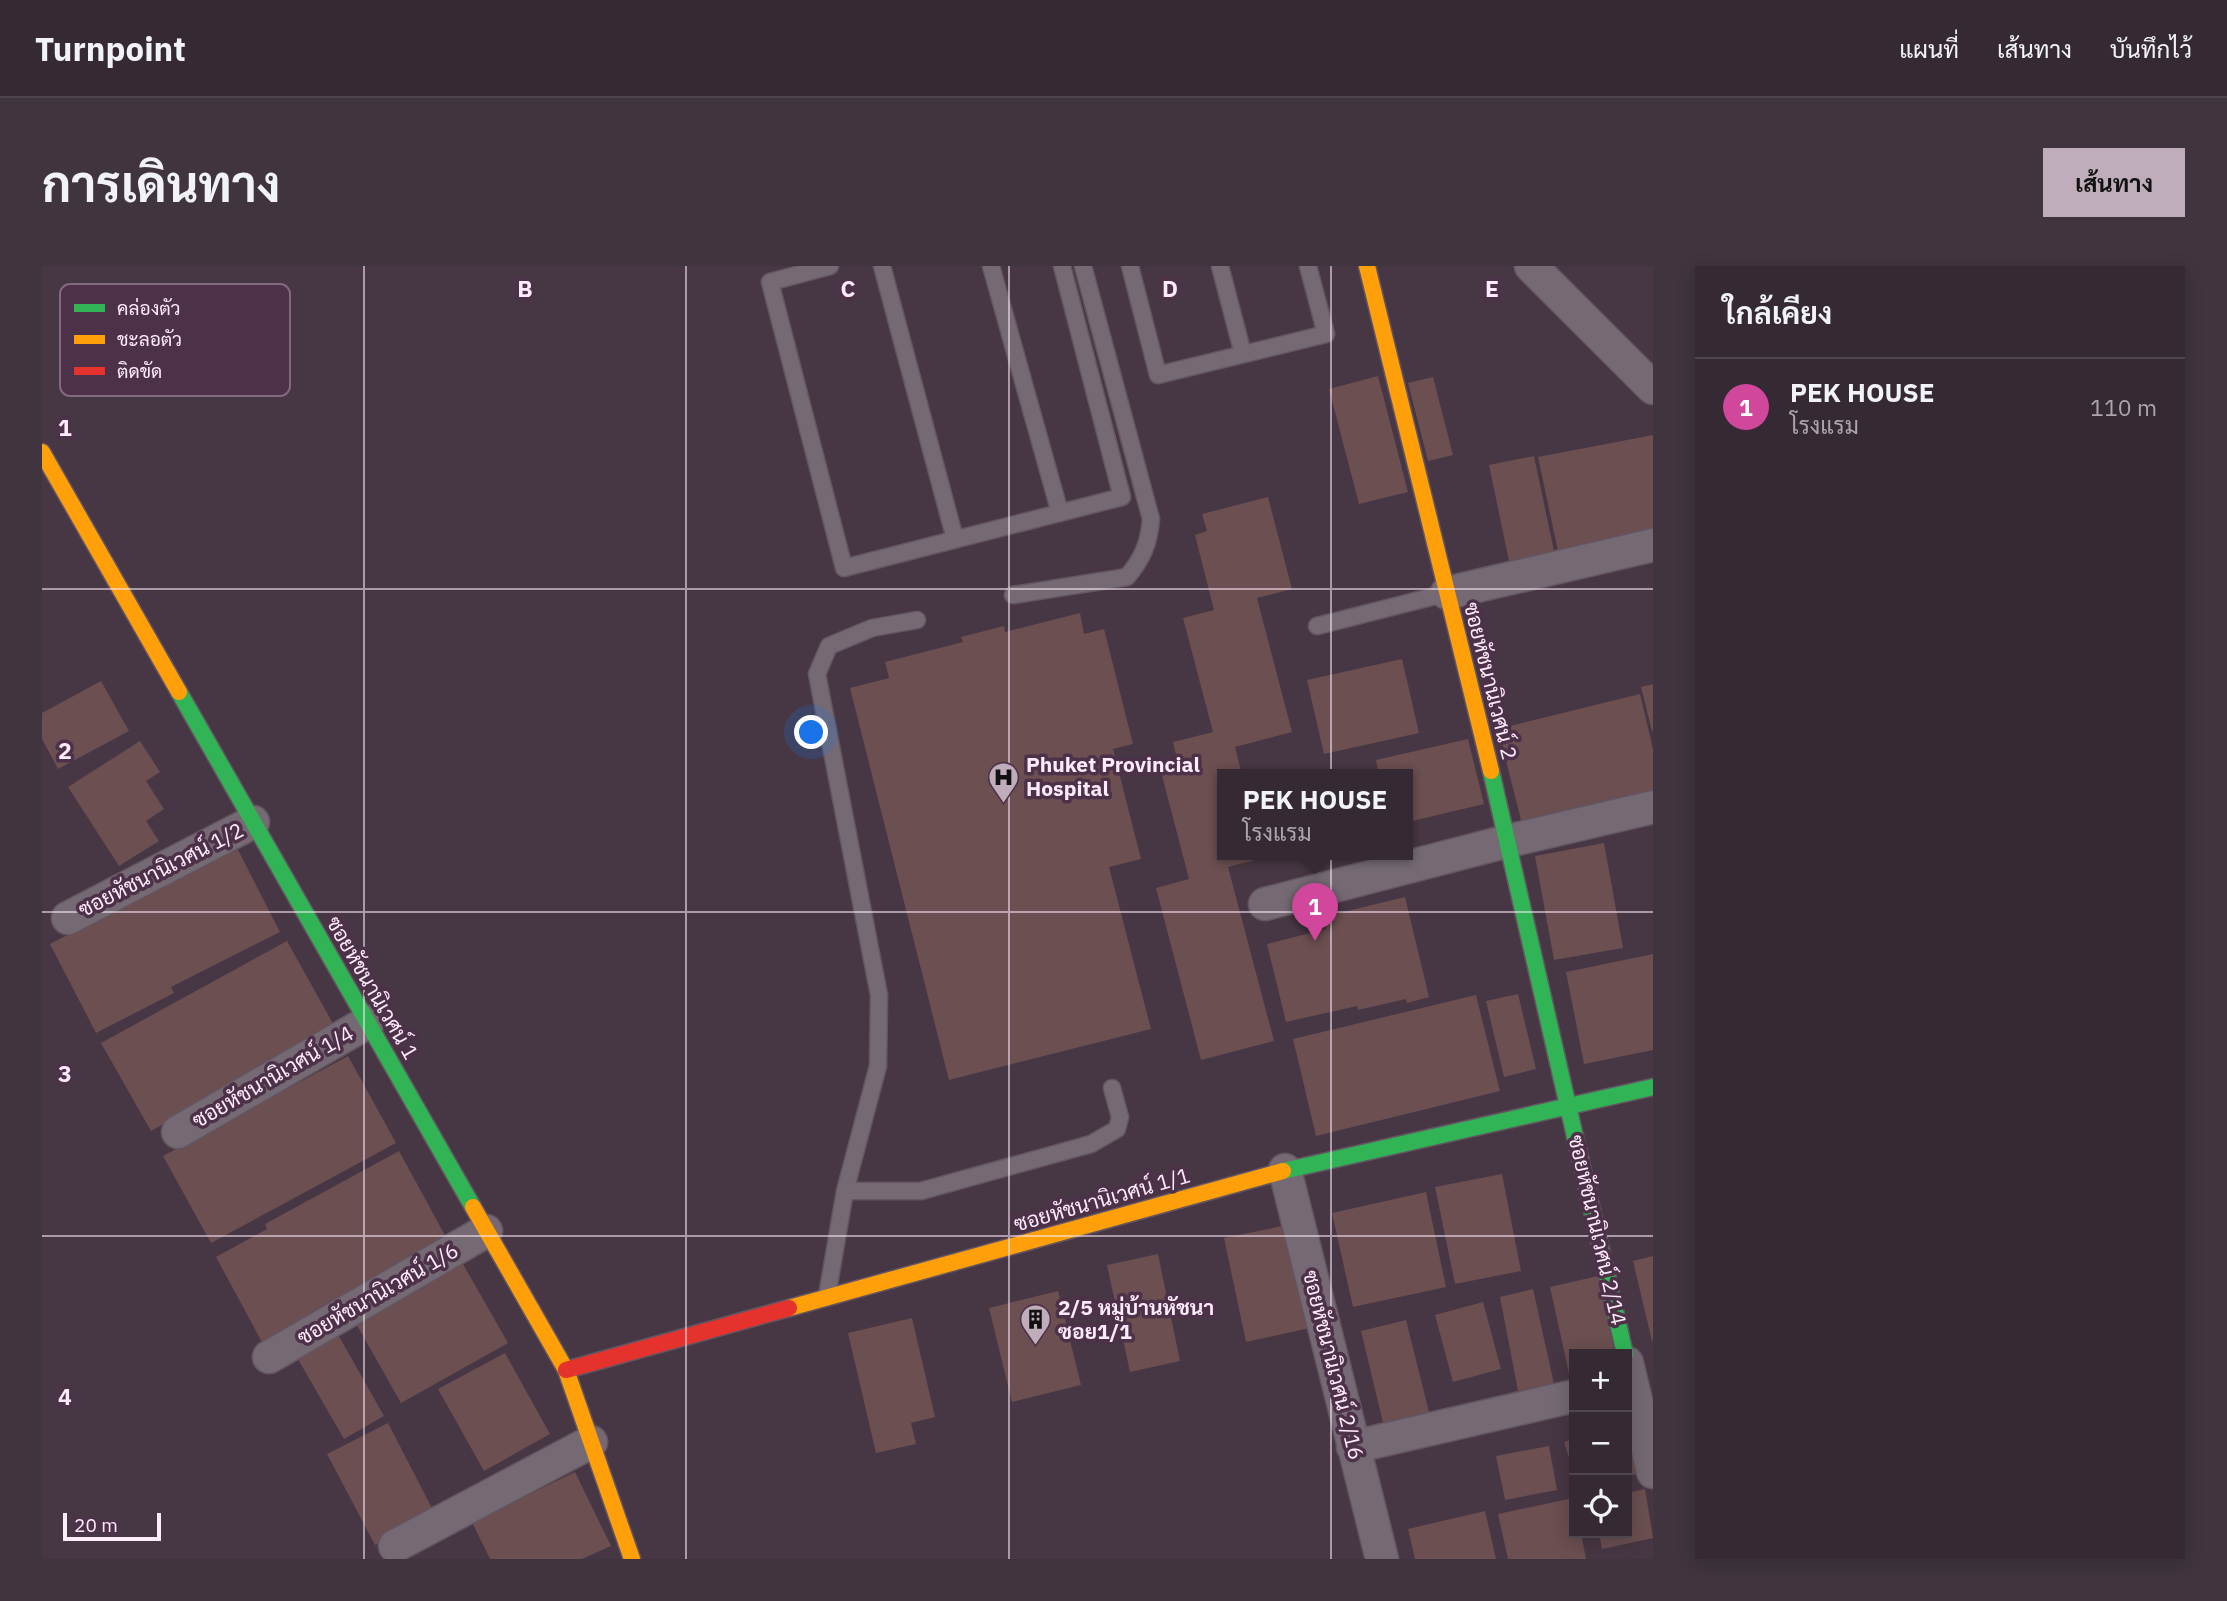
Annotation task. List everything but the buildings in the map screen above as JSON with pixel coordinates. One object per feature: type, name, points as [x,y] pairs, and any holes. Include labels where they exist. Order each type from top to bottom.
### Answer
[{"type":"street","name":"ซอยหัชนานิเวศน์ 2","points":[[1367,266],[1508,841],[1569,1106]]},
{"type":"street","points":[[1531,266],[1653,388]]},
{"type":"street","name":"ซอยหัชนานิเวศน์ 1","points":[[42,452],[566,1370],[632,1559]]},
{"type":"street","points":[[1447,593],[1653,545]]},
{"type":"street","points":[[1265,904],[1508,841],[1653,807]]},
{"type":"street","name":"ซอยหัชนานิเวศน์ 1/2","points":[[68,918],[253,822]]},
{"type":"street","name":"ซอยหัชนานิเวศน์ 1/4","points":[[178,1132],[368,1022]]},
{"type":"street","name":"ซอยหัชนานิเวศน์ 1/1","points":[[566,1370],[1285,1170],[1653,1087]]},
{"type":"street","name":"ซอยหัชนานิเวศน์ 2/14","points":[[1569,1106],[1633,1372],[1653,1472]]},
{"type":"street","name":"ซอยหัชนานิเวศน์ 2/16","points":[[1285,1170],[1382,1559]]},
{"type":"street","name":"ซอยหัชนานิเวศน์ 1/6","points":[[270,1357],[486,1231]]},
{"type":"street","points":[[1353,1447],[1569,1397]]},
{"type":"street","points":[[395,1546],[591,1442]]},
{"type":"lane","points":[[830,266],[770,282],[844,568],[1122,496],[1062,266]]},
{"type":"lane","points":[[882,266],[955,540]]},
{"type":"lane","points":[[991,266],[1060,513]]},
{"type":"lane","points":[[1013,595],[1127,577],[1140,562],[1149,543],[1151,519],[1083,266]]},
{"type":"lane","points":[[1130,266],[1158,375],[1326,334],[1308,266]]},
{"type":"lane","points":[[1220,266],[1243,354]]},
{"type":"lane","points":[[1317,626],[1447,593]]},
{"type":"lane","points":[[827,1298],[845,1191],[878,1066],[879,995],[817,674],[829,646],[872,628],[918,620]]},
{"type":"lane","points":[[845,1191],[921,1191],[1091,1144],[1117,1129],[1120,1117],[1112,1088]]},
{"type":"traffic: fast","points":[[179,692],[473,1207]]},
{"type":"traffic: fast","points":[[1491,771],[1624,1349]]},
{"type":"traffic: fast","points":[[1283,1171],[1653,1087]]},
{"type":"traffic: slow","points":[[1367,266],[1491,771]]},
{"type":"traffic: slow","points":[[42,452],[179,692]]},
{"type":"traffic: slow","points":[[789,1308],[1283,1171]]},
{"type":"traffic: slow","points":[[473,1207],[566,1370],[632,1559]]},
{"type":"traffic: jam","points":[[566,1370],[789,1308]]},
{"type":"place","name":"Phuket Provincial Hospital","points":[[1003,804]]},
{"type":"place","name":"PEK HOUSE","points":[[1315,941]]},
{"type":"place","name":"2/5 หมู่บ้านหัชนา ซอย1/1","points":[[1035,1347]]}]
